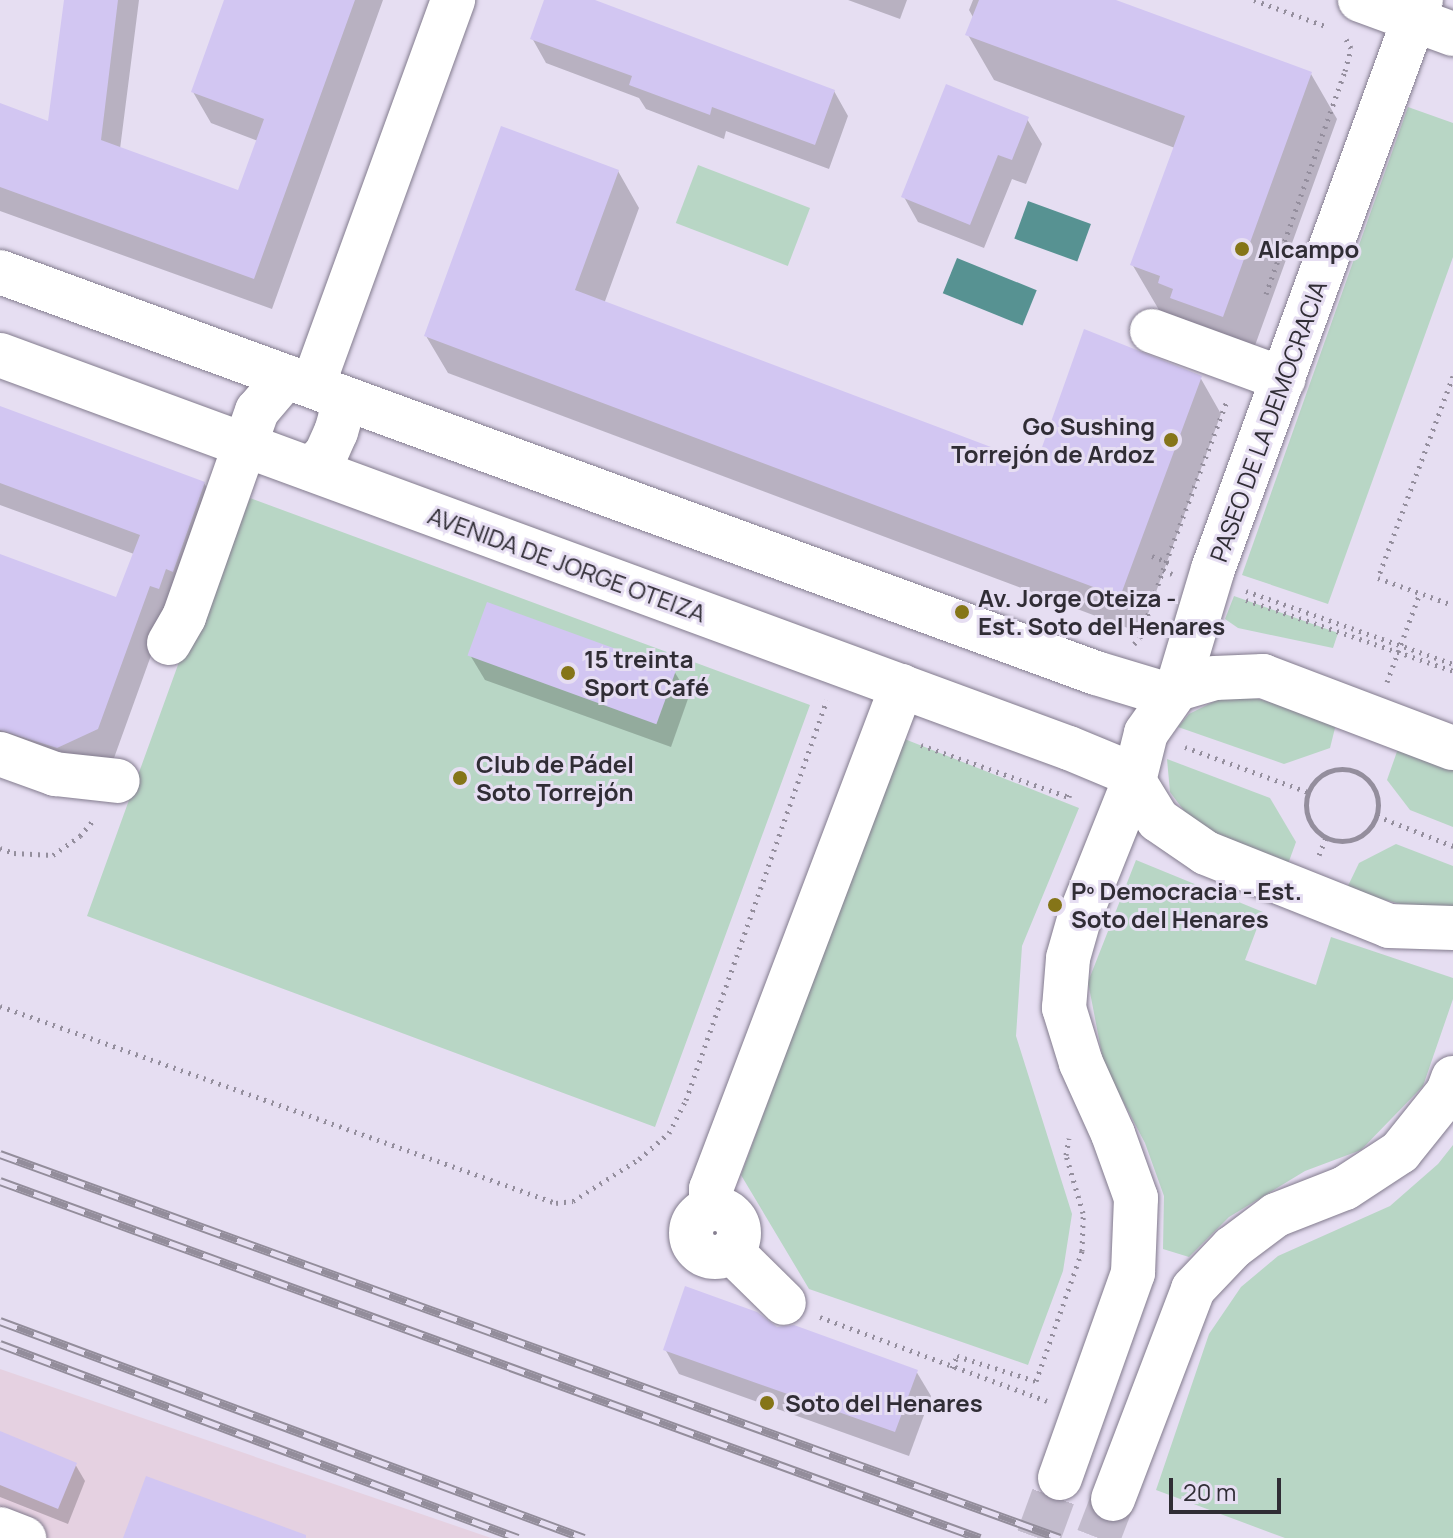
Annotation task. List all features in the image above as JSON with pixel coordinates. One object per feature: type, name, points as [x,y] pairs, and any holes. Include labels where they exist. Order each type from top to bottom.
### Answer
[{"type":"street","points":[[169,643],[184,617],[257,411],[313,386],[453,0]]},
{"type":"street","points":[[1345,21],[1429,18]]},
{"type":"street","name":"PASEO DE LA DEMOCRACIA","points":[[1060,1478],[1133,1273],[1136,1198],[1113,1134],[1081,1063],[1064,1008],[1068,958],[1080,916],[1134,778],[1146,733],[1174,692],[1283,379],[1429,18]]},
{"type":"street","points":[[0,272],[1096,673],[1174,692],[1215,678],[1263,676],[1453,748]]},
{"type":"street","points":[[1152,331],[1283,379]]},
{"type":"street","name":"AVENIDA DE JORGE OTEIZA","points":[[0,355],[902,686],[1134,778]]},
{"type":"street","points":[[311,469],[326,454],[341,415],[313,386]]},
{"type":"street","points":[[784,1303],[731,1251],[710,1257],[692,1243],[690,1231],[693,1221],[701,1212],[711,1208],[711,1189],[902,686]]},
{"type":"street","points":[[0,754],[55,774],[108,799]]},
{"type":"street","points":[[1134,778],[1158,820],[1206,853],[1389,926],[1453,928]]},
{"type":"street","points":[[1113,1499],[1193,1289],[1232,1248],[1276,1215],[1345,1188],[1400,1152],[1448,1092],[1453,1078]]},
{"type":"street","points":[[0,1529],[24,1538]]},
{"type":"path","points":[[1254,0],[1345,21],[1351,48],[1263,303]]},
{"type":"path","points":[[1163,570],[1240,364]]},
{"type":"path","points":[[1452,379],[1378,578],[1453,605]]},
{"type":"path","points":[[1152,556],[1453,664]]},
{"type":"path","points":[[0,1006],[556,1203],[573,1201],[639,1159],[669,1133],[686,1100],[827,700]]},
{"type":"path","points":[[1185,747],[1308,792]]},
{"type":"path","points":[[1337,768],[1354,770],[1370,781],[1379,797],[1377,816],[1368,831],[1348,841],[1326,838],[1311,824],[1306,807],[1308,792],[1317,778],[1337,768]]},
{"type":"path","points":[[0,848],[14,853],[53,855],[80,836],[108,799]]},
{"type":"path","points":[[1377,816],[1453,846]]},
{"type":"path","points":[[952,1368],[957,1356],[1036,1381],[1082,1251],[1083,1213],[1066,1155],[1069,1137],[1076,1134]]},
{"type":"path","points":[[784,1303],[1049,1402]]},
{"type":"shaded area","points":[[1408,107],[1453,123],[1453,257],[1328,604],[1242,575]]},
{"type":"shaded area","points":[[698,165],[810,208],[788,266],[676,223]]},
{"type":"shaded area","points":[[1028,201],[1091,224],[1077,262],[1014,239]]},
{"type":"shaded area","points":[[957,258],[1037,290],[1023,325],[943,293]]},
{"type":"shaded area","name":"Club de Pádel Soto Torrejón","points":[[250,498],[810,705],[655,1127],[87,916],[179,662],[204,623]]},
{"type":"shaded area","points":[[1234,596],[1338,633],[1333,648],[1238,628],[1225,619]]},
{"type":"shaded area","points":[[1225,696],[1247,696],[1337,720],[1330,748],[1284,764],[1178,727],[1189,714]]},
{"type":"shaded area","points":[[902,738],[1079,808],[1022,946],[1016,1036],[1072,1214],[1063,1271],[1028,1365],[809,1289],[741,1175]]},
{"type":"shaded area","points":[[1400,743],[1453,768],[1453,827],[1410,810],[1387,780]]},
{"type":"shaded area","points":[[1167,759],[1270,798],[1296,842],[1288,864],[1214,836],[1191,820],[1170,792]]},
{"type":"shaded area","points":[[1396,844],[1453,866],[1453,911],[1432,912],[1346,890],[1359,863]]},
{"type":"shaded area","points":[[1136,860],[1263,912],[1245,960],[1316,985],[1331,937],[1453,978],[1453,999],[1423,1086],[1361,1150],[1305,1171],[1229,1217],[1189,1257],[1163,1249],[1164,1196],[1145,1143],[1104,1065],[1088,982]]},
{"type":"shaded area","points":[[1453,1145],[1453,1538],[1285,1538],[1156,1490],[1209,1334],[1241,1287],[1278,1256],[1390,1206],[1438,1164]]},
{"type":"shaded area","points":[[0,1369],[491,1538],[0,1538]]},
{"type":"building","points":[[64,0],[118,0],[101,140],[238,190],[264,119],[191,92],[224,0],[355,0],[254,279],[0,187],[0,103],[48,121]]},
{"type":"building","points":[[544,0],[595,0],[835,90],[815,145],[712,107],[710,115],[629,85],[632,76],[530,39]]},
{"type":"building","points":[[979,0],[1116,0],[1312,72],[1223,317],[1170,298],[1173,289],[1158,283],[1160,276],[1130,265],[1185,116],[965,35]]},
{"type":"building","points":[[946,84],[1029,117],[1012,160],[998,155],[970,225],[901,197]]},
{"type":"building","points":[[501,126],[619,170],[575,290],[1036,464],[1084,329],[1202,376],[1120,597],[424,336]]},
{"type":"building","points":[[0,406],[205,482],[173,572],[166,569],[159,589],[150,586],[98,729],[57,748],[0,730],[0,554],[116,597],[140,535],[0,483]]},
{"type":"building","points":[[487,602],[676,671],[656,724],[468,656]]},
{"type":"building","name":"Soto del Henares","points":[[685,1286],[757,1312],[777,1327],[794,1325],[918,1370],[895,1432],[663,1350]]},
{"type":"building","points":[[0,1431],[77,1463],[58,1509],[0,1485]]},
{"type":"building","points":[[146,1476],[306,1535],[306,1538],[123,1538]]},
{"type":"tunnel","points":[[1038,1538],[1060,1478]]},
{"type":"tunnel","points":[[1098,1538],[1113,1499]]},
{"type":"railway","points":[[0,1154],[1060,1538]]},
{"type":"railway","points":[[0,1181],[980,1538]]},
{"type":"railway","points":[[0,1321],[584,1538]]},
{"type":"railway","points":[[0,1344],[518,1538]]},
{"type":"place","name":"Alcampo","points":[[1242,249]]},
{"type":"place","name":"Go Sushing Torrejón de Ardoz","points":[[1171,440]]},
{"type":"place","name":"Av. Jorge Oteiza - Est. Soto del Henares","points":[[962,612]]},
{"type":"place","name":"15 treinta Sport Café","points":[[568,673]]},
{"type":"place","name":"Club de Pádel Soto Torrejón","points":[[460,778]]},
{"type":"place","name":"Pº Democracia - Est. Soto del Henares","points":[[1055,905]]},
{"type":"place","name":"Soto del Henares","points":[[767,1403]]}]
